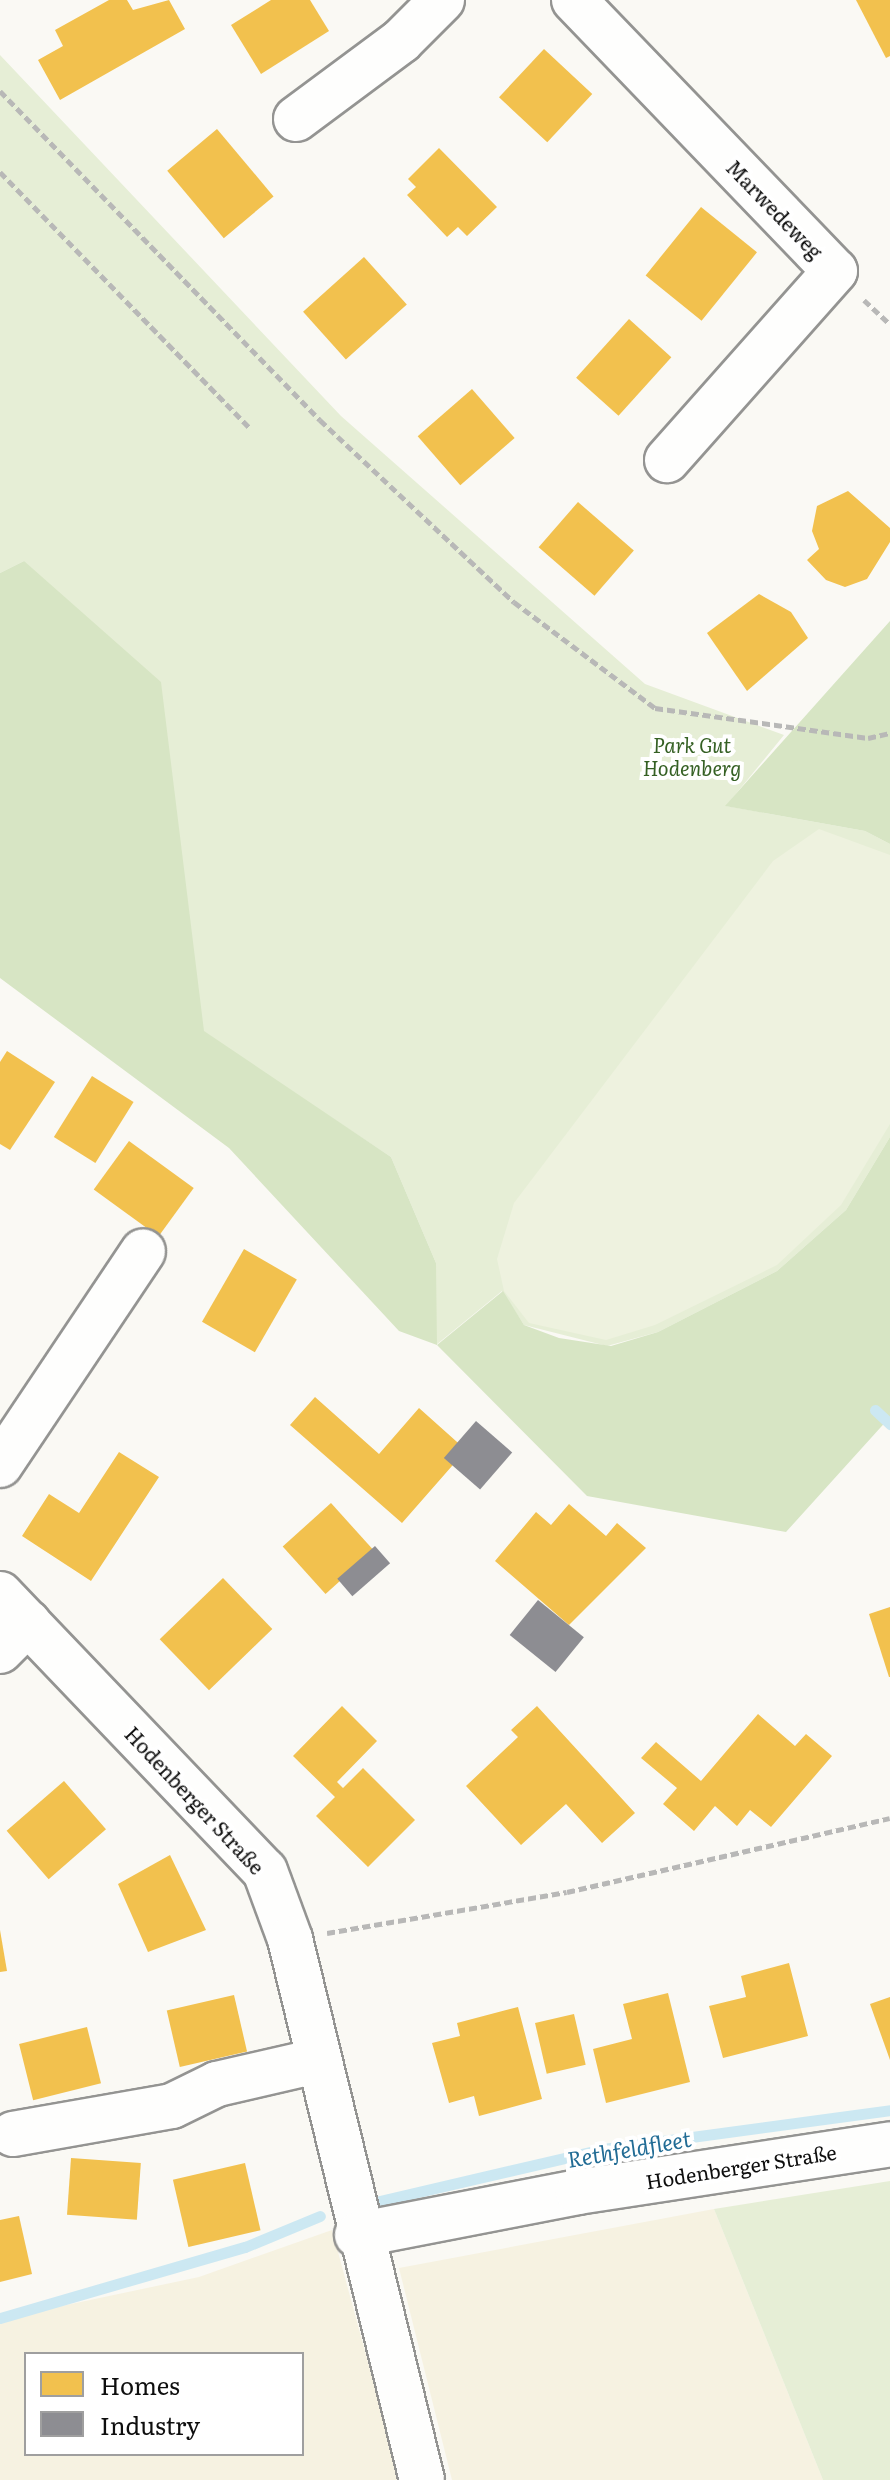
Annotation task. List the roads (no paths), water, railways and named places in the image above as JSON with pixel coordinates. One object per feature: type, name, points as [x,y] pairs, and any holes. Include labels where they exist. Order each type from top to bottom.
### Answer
[{"type":"street","points":[[296,119],[401,41],[442,0]]},
{"type":"street","name":"Marwedeweg","points":[[574,0],[835,271],[667,460]]},
{"type":"street","points":[[0,1465],[143,1251]]},
{"type":"street","name":"Hodenberger Straße","points":[[9,1623],[265,1871],[290,1939],[357,2235],[422,2480]]},
{"type":"street","points":[[13,2134],[172,2106],[217,2084],[317,2061]]},
{"type":"street","name":"Hodenberger Straße","points":[[357,2235],[578,2192],[890,2144]]},
{"type":"waterway","points":[[875,1410],[890,1424]]},
{"type":"waterway","name":"Rethfeldfleet","points":[[371,2203],[603,2149],[890,2110]]},
{"type":"waterway","name":"Rethfeldfleet","points":[[0,2318],[245,2247],[320,2216]]},
{"type":"park label","name":"Park Gut Hodenberg","points":[[692,756]]}]
